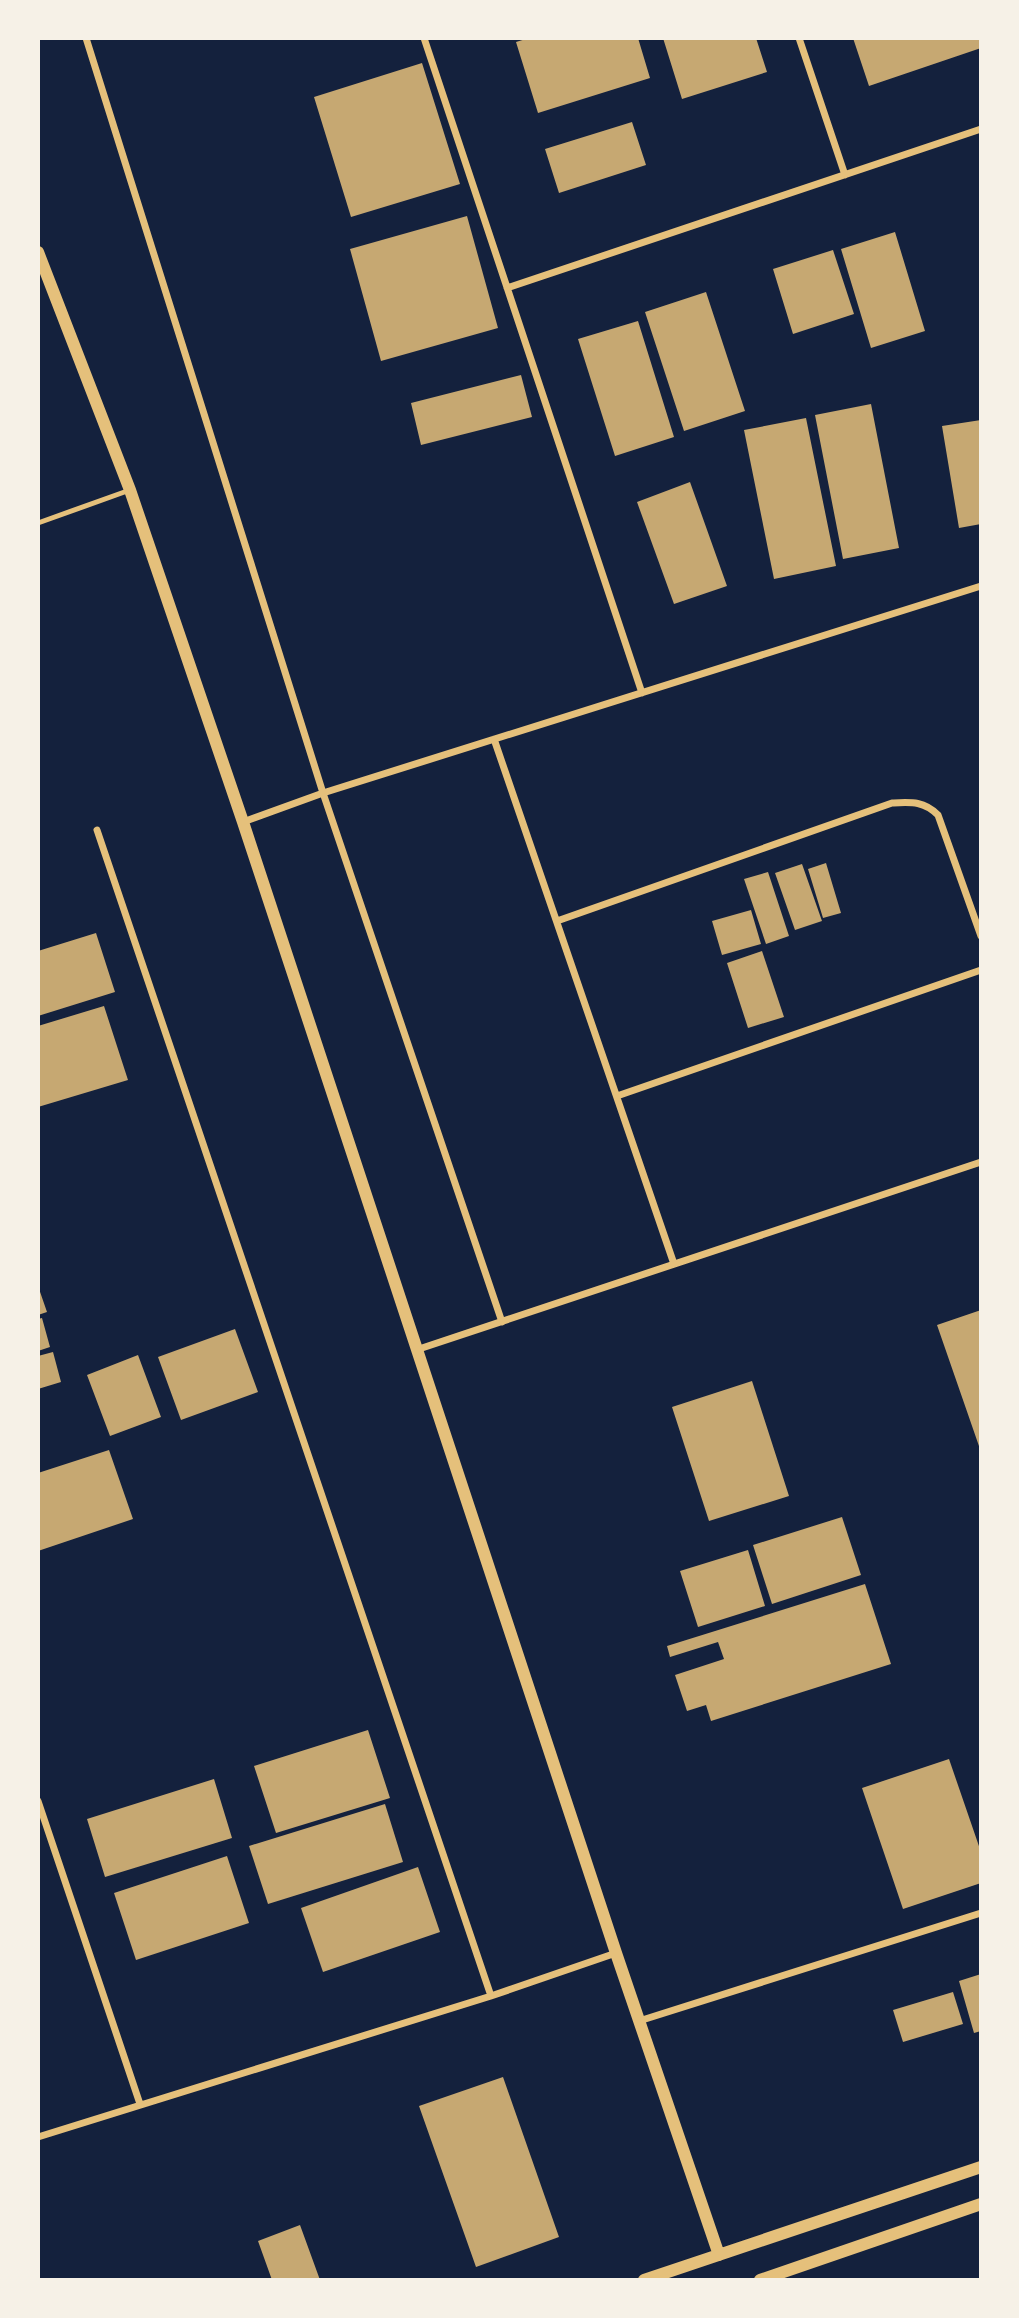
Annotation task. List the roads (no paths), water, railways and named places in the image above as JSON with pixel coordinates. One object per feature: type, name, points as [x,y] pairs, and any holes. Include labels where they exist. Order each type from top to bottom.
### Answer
[{"type":"street","points":[[86,38],[323,793],[502,1322]]},
{"type":"street","points":[[424,38],[642,693]]},
{"type":"street","points":[[799,38],[845,174]]},
{"type":"street","points":[[507,288],[981,129]]},
{"type":"street","points":[[38,251],[42,273],[130,490],[243,822],[616,1953],[719,2255]]},
{"type":"street","points":[[243,822],[323,793],[981,586]]},
{"type":"street","points":[[494,739],[674,1264]]},
{"type":"street","points":[[557,921],[892,803],[914,802],[928,805],[938,816],[981,936]]},
{"type":"street","points":[[96,830],[491,1996]]},
{"type":"street","points":[[617,1096],[981,970]]},
{"type":"street","points":[[419,1349],[981,1162]]},
{"type":"street","points":[[38,1801],[140,2104]]},
{"type":"street","points":[[639,2021],[981,1913]]},
{"type":"street","points":[[38,2137],[491,1996],[616,1953]]},
{"type":"street","points":[[644,2280],[981,2167]]},
{"type":"street","points":[[760,2280],[981,2204]]},
{"type":"lane","points":[[38,523],[130,490]]}]
